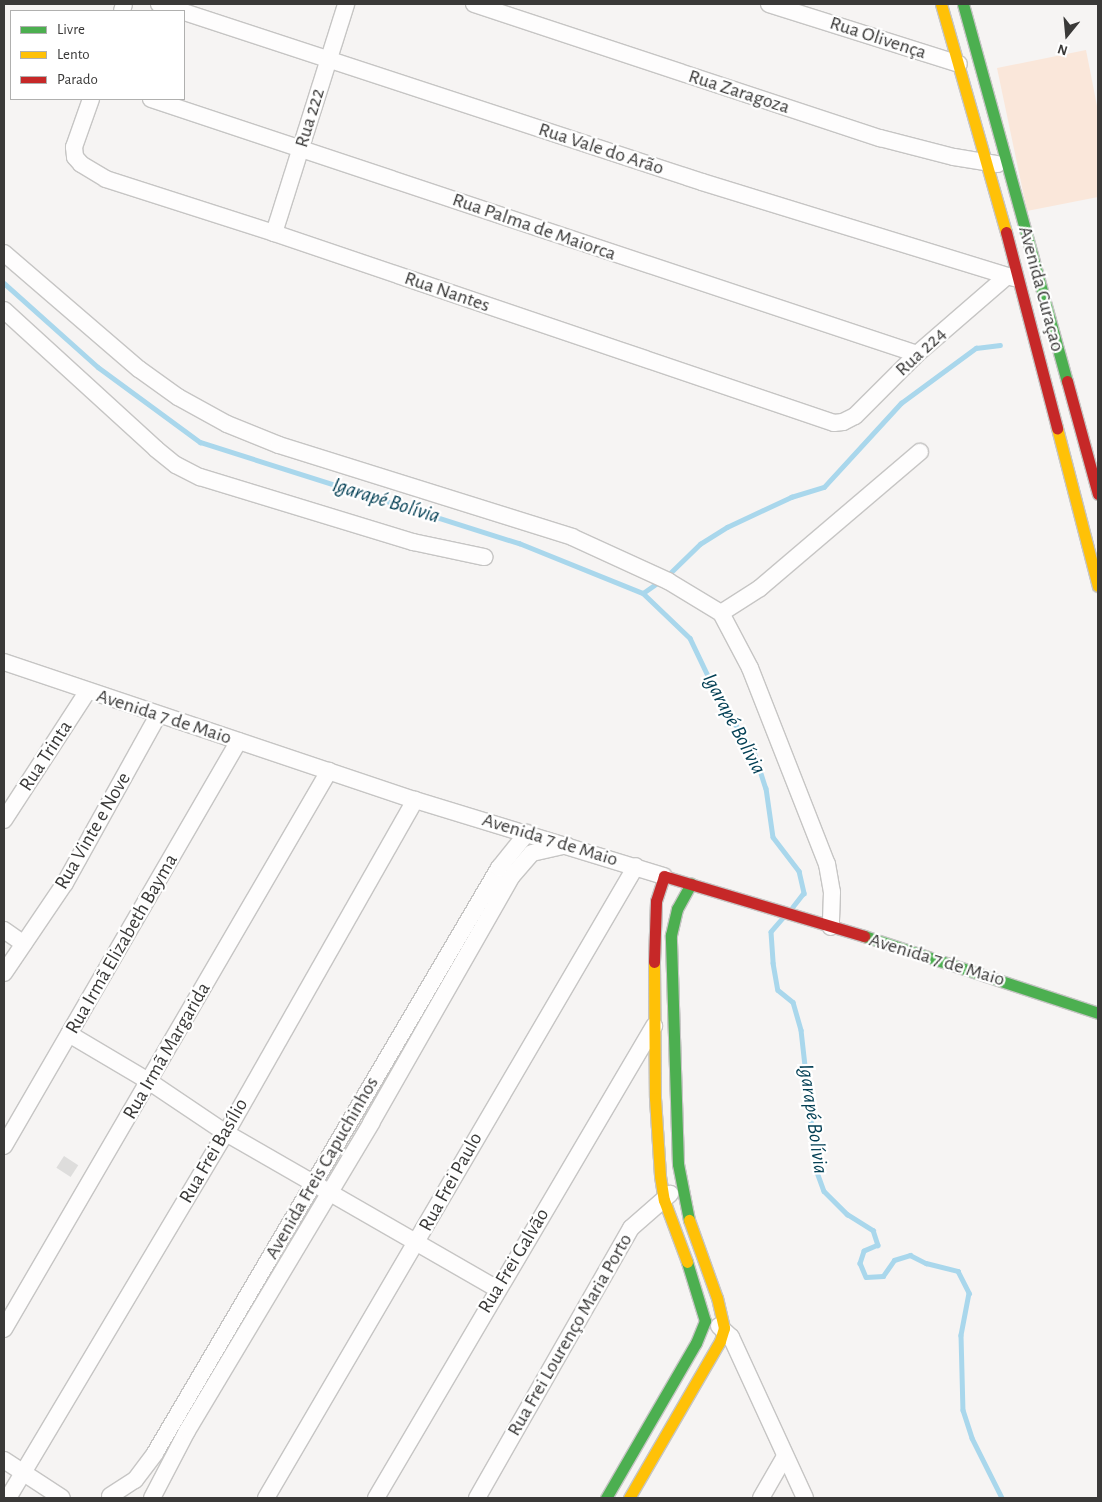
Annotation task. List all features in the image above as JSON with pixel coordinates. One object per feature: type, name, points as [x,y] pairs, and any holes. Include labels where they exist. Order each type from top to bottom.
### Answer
[{"type":"street","name":"Rua Vale do Arão","points":[[158,4],[176,10]]},
{"type":"street","name":"Rua 222","points":[[274,233],[346,4]]},
{"type":"street","name":"Rua Zaragoza","points":[[474,4],[880,138],[988,164],[1008,164]]},
{"type":"street","name":"Rua Olivença","points":[[769,4],[959,64]]},
{"type":"street","name":"Avenida Curaçao","points":[[941,4],[988,164],[1013,278],[1057,426],[1098,586]]},
{"type":"street","name":"Avenida Curaçao","points":[[963,4],[1098,494]]},
{"type":"street","name":"Rua Vale do Arão","points":[[185,13],[862,233],[1013,278]]},
{"type":"street","name":"Rua Nantes","points":[[91,100],[74,148],[81,164],[106,179],[274,233],[834,422]]},
{"type":"street","name":"Rua Palma de Maiorca","points":[[154,100],[918,354]]},
{"type":"street","points":[[4,253],[139,369],[178,396],[227,424],[279,446],[572,537],[668,581],[721,613],[750,668],[827,864],[832,892],[831,927]]},
{"type":"street","name":"Rua 224","points":[[834,422],[843,422],[855,416],[918,354],[1013,278]]},
{"type":"street","points":[[4,310],[156,449],[176,464],[200,477],[413,542],[484,557]]},
{"type":"street","points":[[1057,426],[1080,426]]},
{"type":"street","points":[[721,613],[760,588],[920,452]]},
{"type":"street","name":"Avenida 7 de Maio","points":[[4,662],[87,692],[415,800],[636,866],[811,922],[965,967],[1098,1014]]},
{"type":"street","name":"Rua Trinta","points":[[4,820],[87,692]]},
{"type":"street","name":"Rua Vinte e Nove","points":[[4,973],[65,883],[158,715]]},
{"type":"street","name":"Rua Irmã Elizabeth Bayma","points":[[4,1146],[239,741]]},
{"type":"street","name":"Rua Irmã Margarida","points":[[4,1329],[150,1082],[329,771]]},
{"type":"street","name":"Rua Frei Basílio","points":[[8,1498],[226,1132],[415,800]]},
{"type":"street","name":"Avenida Freis Capuchinhos","points":[[107,1497],[135,1480],[155,1453],[499,868],[526,833]]},
{"type":"street","name":"Avenida Freis Capuchinhos","points":[[152,1498],[187,1431],[330,1191],[512,876],[532,853],[566,845]]},
{"type":"street","name":"Rua Frei Paulo","points":[[266,1498],[636,866]]},
{"type":"street","points":[[606,1498],[696,1343],[705,1321],[699,1294],[664,1200],[655,1098],[654,926],[656,901],[664,876]]},
{"type":"street","points":[[691,884],[677,909],[671,935],[680,1186],[724,1328],[784,1458],[805,1498]]},
{"type":"street","points":[[4,930],[24,944]]},
{"type":"street","name":"Rua Frei Galvão","points":[[376,1498],[497,1289],[654,1026]]},
{"type":"street","points":[[69,1034],[150,1082],[226,1132],[418,1241],[497,1289]]},
{"type":"street","name":"Rua Frei Lourenço Maria Porto","points":[[477,1498],[631,1228],[680,1186]]},
{"type":"street","points":[[705,1321],[724,1328]]},
{"type":"street","points":[[629,1498],[720,1341],[724,1328]]},
{"type":"street","points":[[761,1498],[784,1458]]},
{"type":"street","points":[[4,1460],[62,1498]]},
{"type":"street","points":[[107,1497],[132,1498]]},
{"type":"shaded area","points":[[1086,50],[1098,111],[1098,197],[1027,211],[997,68]]},
{"type":"building","points":[[64,1156],[78,1165],[71,1177],[56,1168]]},
{"type":"waterway","name":"Igarapé Bolívia","points":[[4,283],[98,367],[200,442],[519,543],[643,593],[690,638],[720,701],[754,752],[766,788],[773,837],[799,871],[804,893],[793,907]]},
{"type":"waterway","points":[[667,576],[700,544],[727,527],[791,497],[824,487],[901,403],[976,348],[1000,345]]},
{"type":"waterway","points":[[643,593],[659,582]]},
{"type":"waterway","name":"Igarapé Bolívia","points":[[783,918],[771,932],[773,963],[778,990],[793,1002],[801,1030],[817,1172],[824,1191],[847,1214],[873,1230],[878,1245],[864,1251],[860,1263],[866,1277],[883,1276],[894,1260],[910,1255],[926,1263],[958,1271],[969,1293],[961,1335],[963,1410],[972,1438],[1002,1498]]},
{"type":"traffic: fast","points":[[963,4],[1067,381]]},
{"type":"traffic: fast","points":[[689,1220],[678,1164],[671,935],[677,909],[691,884]]},
{"type":"traffic: fast","points":[[864,936],[1098,1013]]},
{"type":"traffic: fast","points":[[606,1498],[696,1343],[705,1321],[687,1262]]},
{"type":"traffic: slow","points":[[941,4],[1006,232]]},
{"type":"traffic: slow","points":[[1057,428],[1098,586]]},
{"type":"traffic: slow","points":[[654,962],[655,1098],[660,1176],[664,1200],[687,1262]]},
{"type":"traffic: slow","points":[[629,1498],[720,1341],[724,1328],[717,1298],[689,1220]]},
{"type":"traffic: jam","points":[[1006,232],[1057,428]]},
{"type":"traffic: jam","points":[[1067,381],[1098,494]]},
{"type":"traffic: jam","points":[[654,962],[656,901],[664,876],[864,936]]}]
